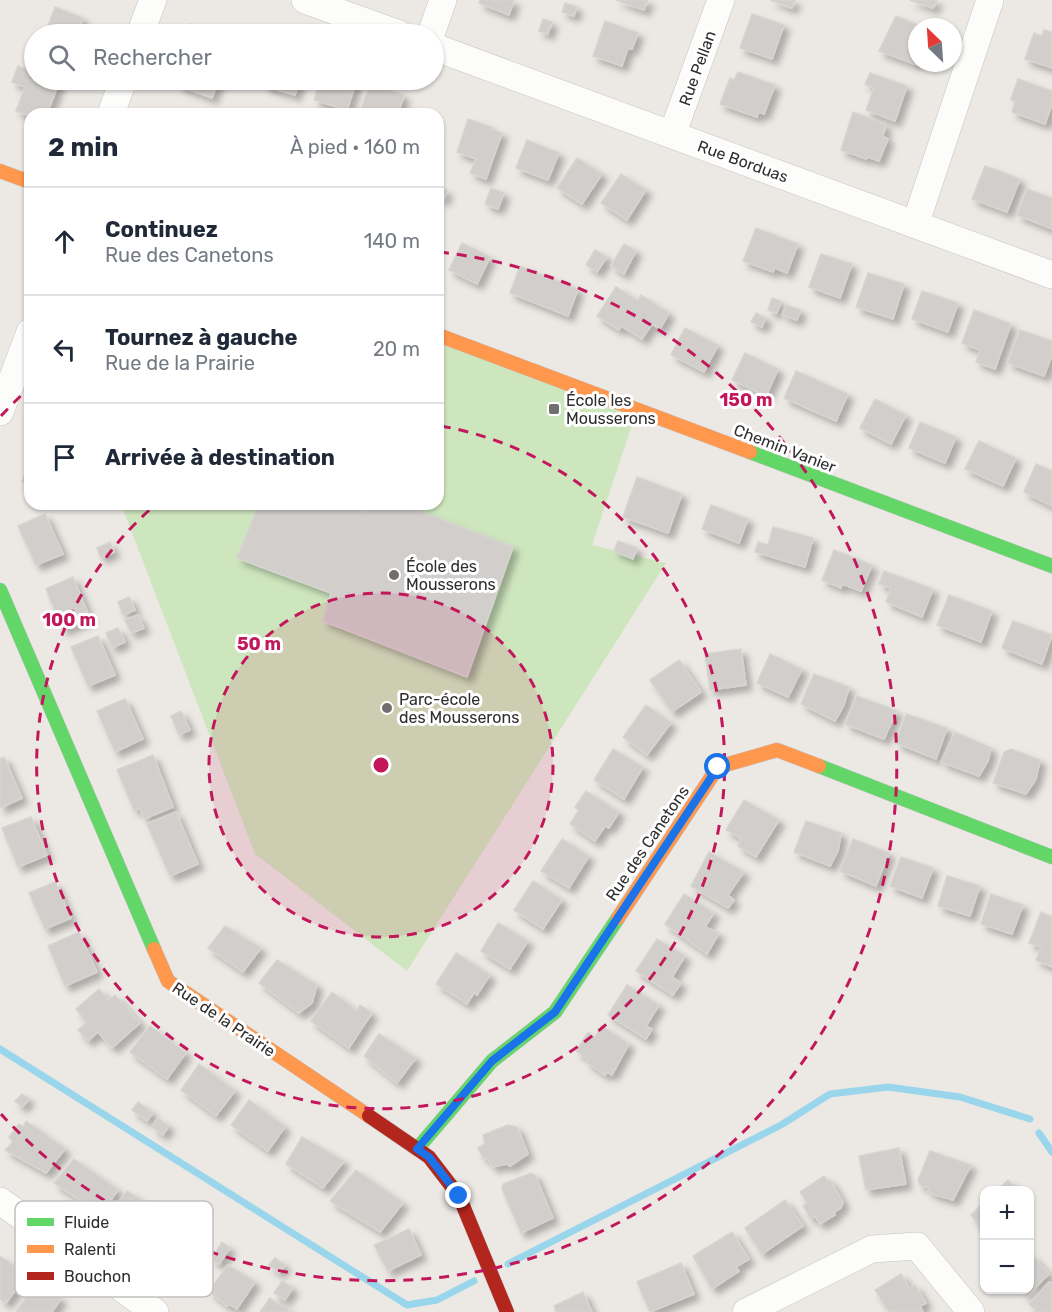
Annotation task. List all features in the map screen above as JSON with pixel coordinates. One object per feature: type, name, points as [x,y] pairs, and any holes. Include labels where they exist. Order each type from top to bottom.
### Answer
[{"type":"street","points":[[144,24],[153,0]]},
{"type":"street","points":[[305,0],[371,24]]},
{"type":"street","points":[[435,24],[443,0]]},
{"type":"street","name":"Rue Pellan","points":[[672,135],[721,0]]},
{"type":"street","points":[[915,225],[990,0]]},
{"type":"street","name":"Rue Borduas","points":[[444,51],[1052,275]]},
{"type":"street","points":[[113,108],[119,90]]},
{"type":"street","points":[[0,171],[24,180]]},
{"type":"street","name":"Chemin Vanier","points":[[444,337],[1052,566]]},
{"type":"street","points":[[0,412],[24,348]]},
{"type":"street","name":"Rue de la Prairie","points":[[0,590],[168,981],[429,1157],[459,1196],[507,1312]]},
{"type":"street","name":"Rue des Canetons","points":[[417,1149],[492,1061],[555,1012],[718,767],[777,750],[1052,857]]},
{"type":"street","points":[[0,1201],[15,1212]]},
{"type":"street","points":[[746,1312],[872,1249],[917,1246],[971,1312]]},
{"type":"street","points":[[134,1297],[155,1312]]},
{"type":"green space","name":"Parc-école des Mousserons","points":[[444,337],[637,410],[592,545],[666,563],[407,971],[255,854],[123,510],[444,510]]},
{"type":"building","points":[[480,0],[514,0],[509,15],[479,3]]},
{"type":"building","points":[[616,0],[648,0],[644,10]]},
{"type":"building","points":[[770,0],[795,0],[792,8]]},
{"type":"building","points":[[910,0],[937,0],[933,8]]},
{"type":"building","points":[[565,3],[577,7],[574,16],[562,12]]},
{"type":"building","points":[[55,7],[83,18],[81,24],[49,24]]},
{"type":"building","points":[[752,14],[784,25],[772,59],[740,48]]},
{"type":"building","points":[[896,16],[908,21],[908,62],[879,51]]},
{"type":"building","points":[[543,19],[552,22],[548,34],[539,31]]},
{"type":"building","points":[[605,21],[638,33],[632,49],[628,48],[622,66],[593,56]]},
{"type":"building","points":[[1044,30],[1052,32],[1052,68],[1025,59],[1034,33],[1042,36]]},
{"type":"building","points":[[18,66],[24,69],[24,87],[12,82]]},
{"type":"building","points":[[738,72],[775,85],[764,114],[759,112],[757,117],[720,104],[730,78],[734,80]]},
{"type":"building","points":[[870,73],[907,86],[895,121],[866,110],[874,88],[865,84]]},
{"type":"building","points":[[1018,79],[1052,91],[1052,104],[1045,124],[1012,112],[1015,102],[1011,99]]},
{"type":"building","points":[[24,90],[56,90],[49,108],[24,108],[24,114],[16,111]]},
{"type":"building","points":[[190,90],[215,90],[212,98]]},
{"type":"building","points":[[278,90],[297,90],[295,95]]},
{"type":"building","points":[[317,90],[354,90],[348,108],[314,100]]},
{"type":"building","points":[[368,90],[389,90],[404,95],[400,108],[361,108]]},
{"type":"building","points":[[853,112],[886,125],[883,136],[888,139],[879,161],[841,150]]},
{"type":"building","points":[[468,119],[502,133],[486,179],[470,173],[476,159],[457,152]]},
{"type":"building","points":[[527,140],[559,153],[548,180],[516,168]]},
{"type":"building","points":[[577,158],[602,174],[582,204],[557,188]]},
{"type":"building","points":[[985,166],[1020,179],[1007,212],[972,199]]},
{"type":"building","points":[[621,174],[646,190],[627,220],[601,203]]},
{"type":"building","points":[[491,188],[504,193],[498,209],[485,204]]},
{"type":"building","points":[[1027,189],[1052,198],[1052,229],[1017,215]]},
{"type":"building","points":[[756,228],[798,244],[787,273],[775,268],[773,272],[743,261]]},
{"type":"building","points":[[462,243],[490,257],[477,284],[449,270]]},
{"type":"building","points":[[624,244],[636,251],[624,274],[611,266]]},
{"type":"building","points":[[595,250],[607,257],[597,272],[586,265]]},
{"type":"building","points":[[821,254],[852,264],[840,298],[809,287]]},
{"type":"building","points":[[520,266],[578,289],[568,316],[510,293]]},
{"type":"building","points":[[868,273],[904,284],[893,319],[856,307]]},
{"type":"building","points":[[616,287],[638,301],[641,295],[669,313],[660,329],[652,324],[642,339],[621,326],[619,330],[597,316]]},
{"type":"building","points":[[922,291],[958,303],[948,332],[912,319]]},
{"type":"building","points":[[772,298],[781,301],[777,313],[768,310]]},
{"type":"building","points":[[786,305],[801,310],[797,320],[782,315]]},
{"type":"building","points":[[974,310],[1011,324],[995,369],[976,362],[980,350],[962,343]]},
{"type":"building","points":[[756,313],[766,318],[762,327],[751,322]]},
{"type":"building","points":[[685,328],[718,345],[704,372],[671,355]]},
{"type":"building","points":[[1020,330],[1052,341],[1052,355],[1044,376],[1008,363]]},
{"type":"building","points":[[745,353],[778,369],[766,396],[732,380]]},
{"type":"building","points":[[796,371],[848,394],[836,421],[784,398]]},
{"type":"building","points":[[875,399],[906,415],[891,444],[860,428]]},
{"type":"building","points":[[920,422],[956,437],[945,463],[909,448]]},
{"type":"building","points":[[979,441],[1016,458],[1003,486],[965,469]]},
{"type":"building","points":[[1036,464],[1052,471],[1052,506],[1024,492]]},
{"type":"building","points":[[637,477],[682,494],[668,533],[623,517]]},
{"type":"building","points":[[711,505],[748,519],[739,543],[702,529]]},
{"type":"building","name":"École des Mousserons","points":[[257,510],[362,510],[367,512],[368,510],[417,510],[513,547],[467,677],[323,621],[331,593],[237,558]]},
{"type":"building","points":[[45,514],[63,554],[36,565],[18,526]]},
{"type":"building","points":[[773,527],[813,538],[805,567],[755,552],[758,542],[768,545]]},
{"type":"building","points":[[618,541],[637,548],[633,559],[614,551]]},
{"type":"building","points":[[110,542],[114,552],[101,558],[97,548]]},
{"type":"building","points":[[834,550],[872,565],[861,591],[842,584],[841,588],[822,580]]},
{"type":"building","points":[[884,571],[933,589],[922,617],[886,602],[891,588],[879,584]]},
{"type":"building","points":[[73,577],[90,618],[63,630],[46,589]]},
{"type":"building","points":[[949,595],[992,611],[981,642],[937,625]]},
{"type":"building","points":[[129,597],[135,610],[123,615],[118,602]]},
{"type":"building","points":[[138,615],[144,628],[131,633],[125,620]]},
{"type":"building","points":[[1013,621],[1052,635],[1042,664],[1002,648]]},
{"type":"building","points":[[118,628],[125,642],[112,648],[106,633]]},
{"type":"building","points":[[98,636],[115,675],[88,686],[71,647]]},
{"type":"building","points":[[741,649],[746,685],[710,690],[705,654]]},
{"type":"building","points":[[770,654],[802,669],[788,697],[757,683]]},
{"type":"building","points":[[679,660],[701,692],[672,712],[650,680]]},
{"type":"building","points":[[814,674],[849,687],[844,705],[835,721],[801,704]]},
{"type":"building","points":[[857,696],[897,711],[884,739],[845,724]]},
{"type":"building","points":[[125,699],[143,739],[115,752],[97,711]]},
{"type":"building","points":[[646,705],[671,723],[647,755],[623,737]]},
{"type":"building","points":[[181,711],[190,730],[179,735],[171,716]]},
{"type":"building","points":[[906,714],[947,728],[936,759],[896,743]]},
{"type":"building","points":[[955,732],[991,748],[988,761],[979,776],[941,762]]},
{"type":"building","points":[[613,749],[643,767],[624,799],[594,780]]},
{"type":"building","points":[[1011,749],[1040,760],[1036,779],[1026,794],[993,783],[1004,752]]},
{"type":"building","points":[[153,755],[173,807],[144,819],[140,808],[134,810],[117,770]]},
{"type":"building","points":[[4,757],[22,798],[0,808],[0,759]]},
{"type":"building","points":[[586,791],[619,812],[609,828],[605,826],[595,841],[570,824],[579,810],[575,807]]},
{"type":"building","points":[[744,800],[779,820],[756,857],[738,846],[742,839],[726,830]]},
{"type":"building","points":[[176,812],[198,864],[170,876],[147,824]]},
{"type":"building","points":[[31,817],[47,855],[18,867],[2,828]]},
{"type":"building","points":[[806,821],[841,833],[838,851],[830,866],[794,852]]},
{"type":"building","points":[[562,839],[589,856],[569,888],[541,871]]},
{"type":"building","points":[[853,839],[889,853],[876,886],[840,871]]},
{"type":"building","points":[[709,852],[744,872],[728,895],[734,900],[728,908],[691,886]]},
{"type":"building","points":[[901,857],[933,868],[922,898],[890,886]]},
{"type":"building","points":[[947,876],[980,886],[970,916],[938,906]]},
{"type":"building","points":[[533,881],[562,900],[543,929],[514,910]]},
{"type":"building","points":[[55,882],[71,918],[45,929],[29,893]]},
{"type":"building","points":[[684,894],[714,913],[705,927],[719,933],[707,954],[665,924]]},
{"type":"building","points":[[991,894],[1023,905],[1012,934],[981,924]]},
{"type":"building","points":[[1041,912],[1052,917],[1052,967],[1036,960],[1041,947],[1029,943]]},
{"type":"building","points":[[498,923],[528,941],[510,969],[481,951]]},
{"type":"building","points":[[225,926],[261,948],[243,972],[208,948]]},
{"type":"building","points":[[79,932],[97,972],[65,986],[48,946]]},
{"type":"building","points":[[657,939],[685,956],[672,977],[681,983],[673,995],[636,971]]},
{"type":"building","points":[[456,953],[490,975],[477,995],[474,993],[467,1004],[436,984]]},
{"type":"building","points":[[277,960],[317,985],[312,1003],[299,1013],[259,983]]},
{"type":"building","points":[[627,985],[659,1005],[646,1026],[652,1029],[646,1039],[608,1015]]},
{"type":"building","points":[[99,989],[109,1000],[115,995],[140,1023],[112,1048],[98,1032],[88,1041],[78,1030],[87,1022],[76,1009]]},
{"type":"building","points":[[332,992],[357,1011],[360,1005],[372,1013],[349,1048],[311,1021]]},
{"type":"building","points":[[150,1026],[186,1053],[167,1079],[130,1052]]},
{"type":"building","points":[[602,1026],[629,1044],[612,1075],[607,1072],[605,1075],[586,1062],[588,1059],[576,1051],[588,1032],[595,1037]]},
{"type":"building","points":[[379,1034],[416,1058],[397,1083],[364,1056]]},
{"type":"building","points":[[199,1064],[235,1091],[216,1116],[181,1090]]},
{"type":"building","points":[[22,1094],[29,1099],[22,1107],[15,1101]]},
{"type":"building","points":[[249,1100],[285,1127],[268,1151],[231,1125]]},
{"type":"building","points":[[138,1102],[153,1113],[147,1121],[132,1110]]},
{"type":"building","points":[[158,1118],[169,1126],[163,1135],[152,1127]]},
{"type":"building","points":[[26,1121],[65,1149],[46,1173],[5,1150],[13,1142],[9,1137],[19,1124],[23,1127]]},
{"type":"building","points":[[508,1125],[517,1127],[528,1154],[510,1166],[507,1164],[492,1167],[488,1158],[484,1159],[478,1148],[485,1144],[483,1135]]},
{"type":"building","points":[[302,1137],[344,1161],[323,1188],[286,1164]]},
{"type":"building","points":[[899,1148],[906,1184],[866,1190],[859,1156]]},
{"type":"building","points":[[930,1151],[971,1165],[953,1200],[936,1195],[928,1191],[930,1188],[920,1185],[918,1180]]},
{"type":"building","points":[[74,1159],[118,1190],[110,1201],[81,1201],[54,1183]]},
{"type":"building","points":[[356,1170],[403,1203],[380,1232],[330,1201]]},
{"type":"building","points":[[531,1173],[535,1175],[553,1218],[521,1233],[502,1189],[503,1184]]},
{"type":"building","points":[[824,1176],[828,1181],[830,1180],[843,1202],[841,1208],[834,1212],[835,1215],[820,1224],[815,1216],[811,1219],[803,1206],[807,1203],[800,1192]]},
{"type":"building","points":[[1008,1180],[1014,1186],[1001,1186]]},
{"type":"building","points":[[127,1191],[143,1201],[119,1201]]},
{"type":"building","points":[[785,1200],[803,1226],[762,1254],[745,1228]]},
{"type":"building","points":[[980,1206],[980,1226],[971,1215]]},
{"type":"building","points":[[409,1229],[421,1255],[388,1271],[374,1245]]},
{"type":"building","points":[[732,1232],[749,1259],[736,1267],[739,1271],[712,1289],[693,1256]]},
{"type":"building","points":[[222,1242],[230,1248],[219,1264],[213,1260],[213,1256]]},
{"type":"building","points":[[0,1256],[15,1267],[15,1291],[6,1303],[0,1299]]},
{"type":"building","points":[[1034,1257],[1049,1274],[1034,1289]]},
{"type":"building","points":[[275,1258],[285,1265],[279,1273],[269,1265]]},
{"type":"building","points":[[681,1263],[694,1294],[650,1312],[637,1282]]},
{"type":"building","points":[[228,1265],[255,1282],[237,1309],[229,1304],[227,1306],[213,1294],[213,1286]]},
{"type":"building","points":[[901,1274],[910,1289],[915,1285],[926,1303],[920,1306],[923,1312],[889,1312],[875,1290]]},
{"type":"building","points":[[282,1281],[293,1288],[285,1300],[274,1293]]},
{"type":"building","points":[[1049,1282],[1052,1283],[1052,1312],[1038,1312],[1029,1304]]},
{"type":"building","points":[[583,1292],[592,1312],[556,1312],[554,1306]]},
{"type":"building","points":[[26,1297],[58,1297],[61,1299],[52,1312],[16,1312]]},
{"type":"building","points":[[270,1298],[290,1312],[260,1312]]},
{"type":"waterway","points":[[0,1049],[407,1305],[437,1300],[474,1281]]},
{"type":"waterway","points":[[508,1264],[781,1125],[830,1094],[888,1087],[960,1097],[1030,1119]]},
{"type":"waterway","points":[[1039,1133],[1052,1152]]},
{"type":"traffic: fast","points":[[750,452],[1052,566]]},
{"type":"traffic: fast","points":[[0,590],[154,949]]},
{"type":"traffic: fast","points":[[819,766],[1052,857]]},
{"type":"traffic: fast","points":[[417,1149],[492,1061],[555,1012],[618,918]]},
{"type":"traffic: slow","points":[[0,171],[24,180]]},
{"type":"traffic: slow","points":[[444,337],[750,452]]},
{"type":"traffic: slow","points":[[618,918],[718,767],[777,750],[819,766]]},
{"type":"traffic: slow","points":[[154,949],[168,981],[369,1116]]},
{"type":"traffic: jam","points":[[369,1116],[429,1157],[459,1196],[507,1312]]},
{"type":"place","name":"École les Mousserons","points":[[554,409]]},
{"type":"place","name":"École des Mousserons","points":[[394,575]]},
{"type":"place","name":"Parc-école des Mousserons","points":[[387,708]]},
{"type":"route","points":[[459,1196],[429,1157],[417,1149],[492,1061],[555,1012],[718,767]]}]
